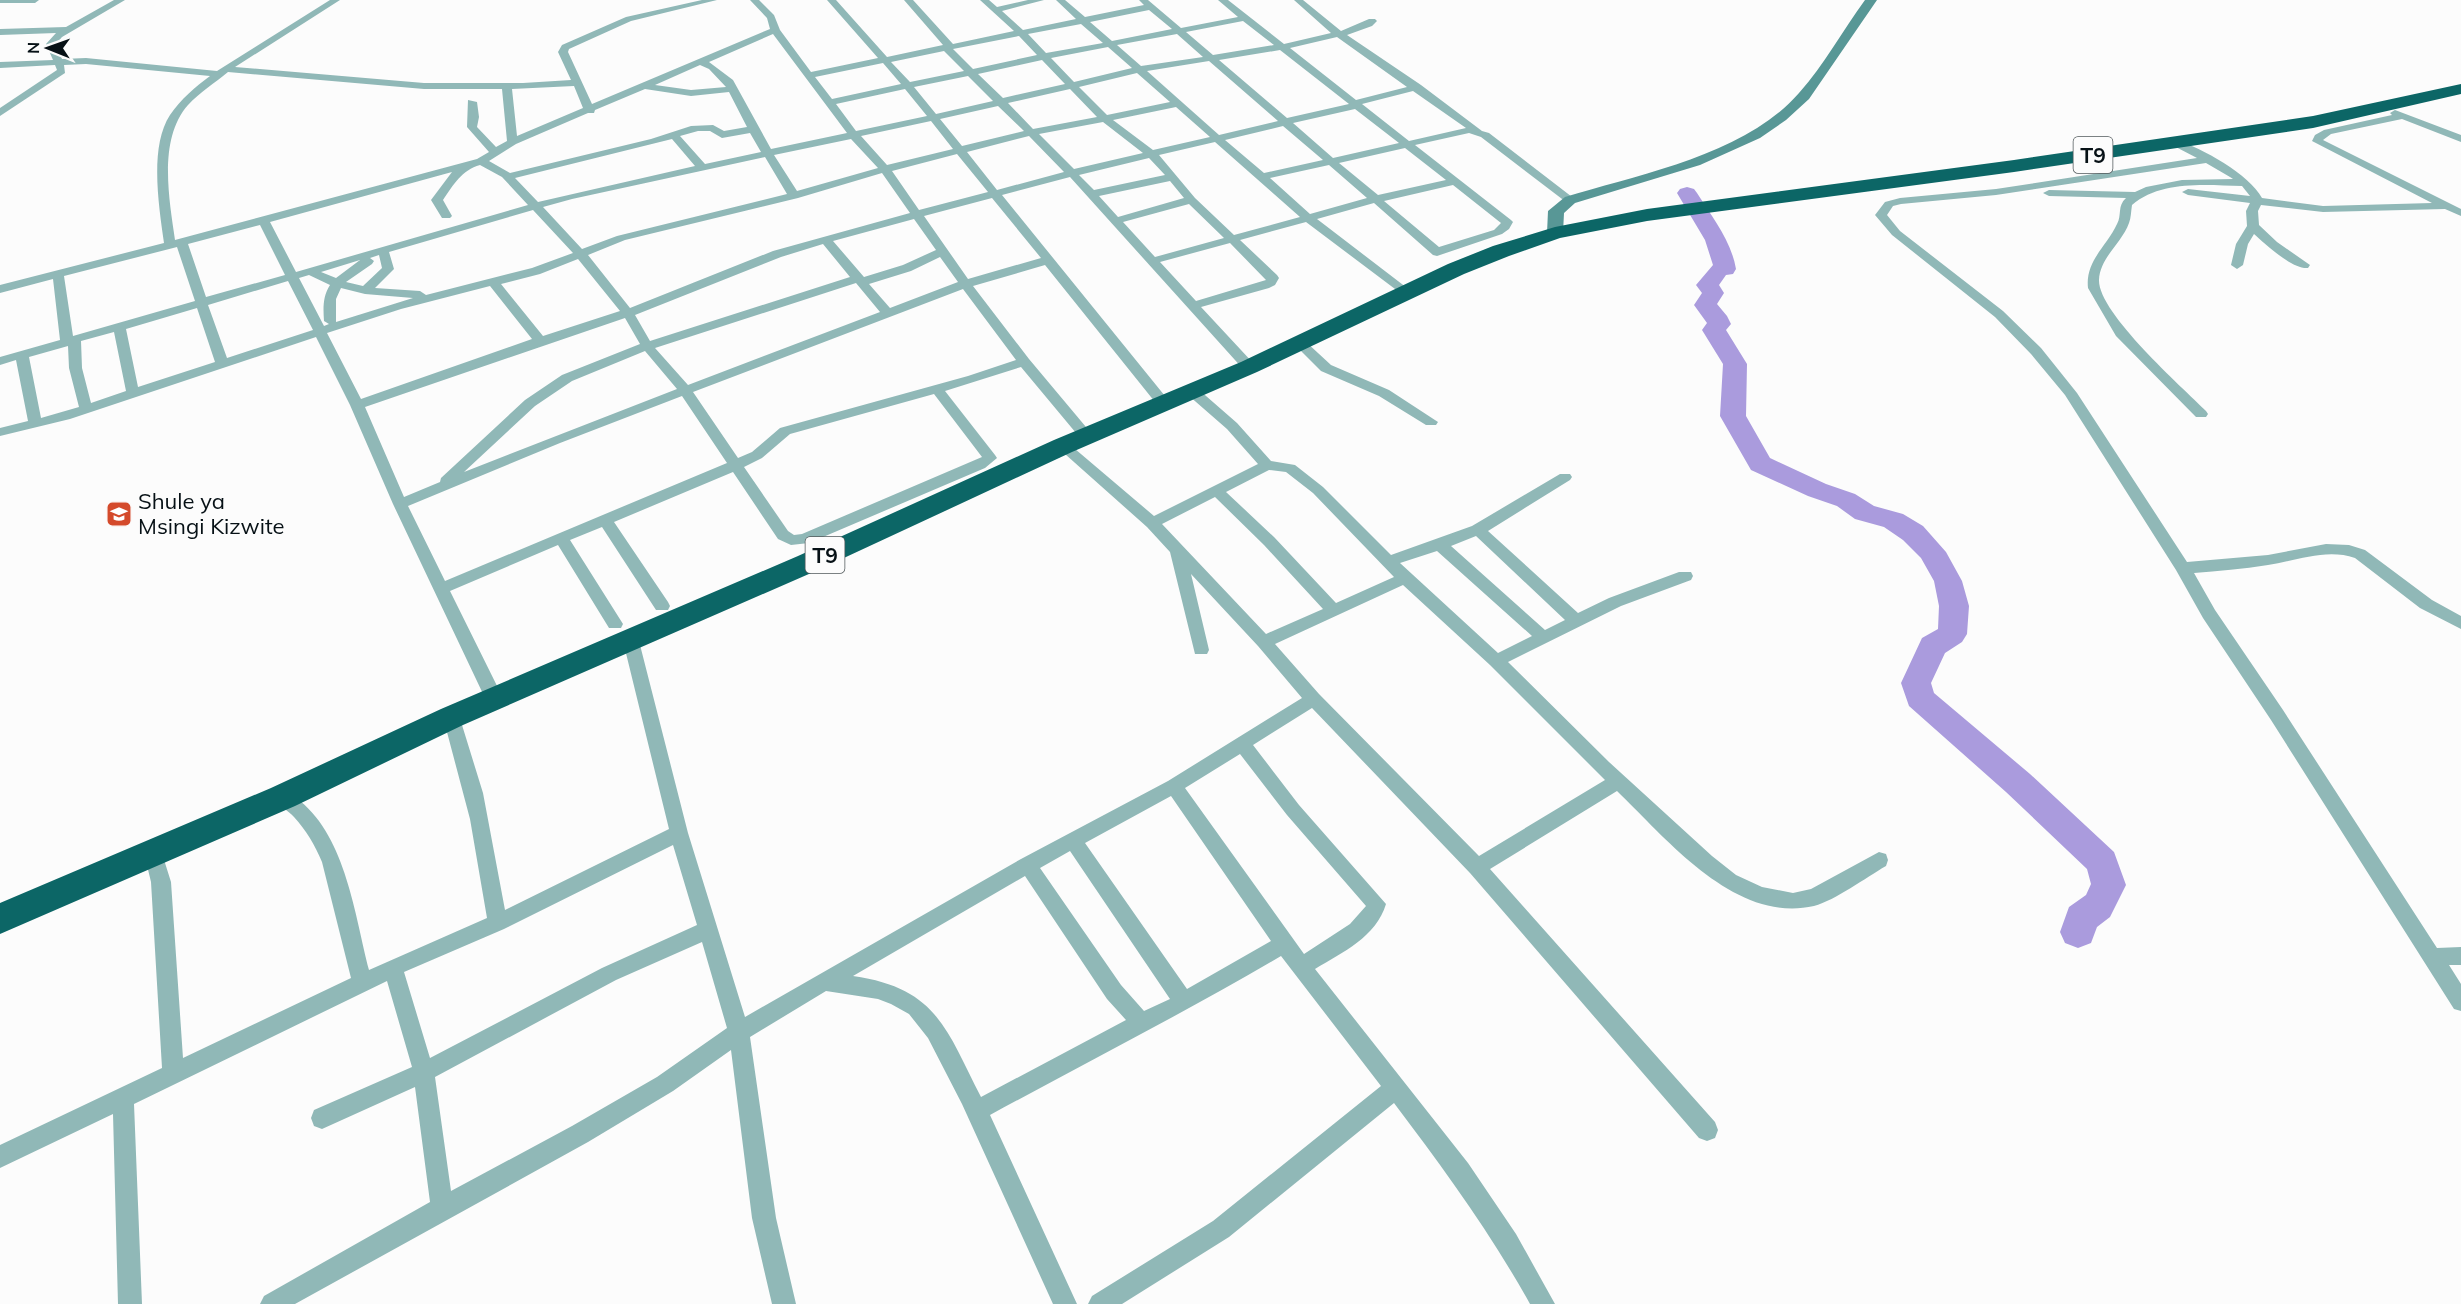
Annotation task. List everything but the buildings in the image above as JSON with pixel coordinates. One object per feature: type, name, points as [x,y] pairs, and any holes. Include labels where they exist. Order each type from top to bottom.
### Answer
[{"type":"highway","name":"T9","points":[[0,919],[283,797],[494,698],[623,632],[1164,405],[1300,344],[1456,269],[1556,233],[1723,204],[2176,143],[2332,119],[2461,88]]},
{"type":"main road","points":[[1556,233],[1557,211],[1570,200],[1716,153],[1749,138],[1774,123],[1804,96],[1871,0]]},
{"type":"street","points":[[0,0],[35,0]]},
{"type":"street","points":[[0,112],[59,75],[62,68],[51,44],[58,35],[121,0]]},
{"type":"street","points":[[222,364],[176,242],[165,192],[168,134],[173,118],[181,105],[224,71],[336,0]]},
{"type":"street","points":[[590,111],[563,52],[565,47],[629,19],[713,0]]},
{"type":"street","points":[[754,0],[771,17],[776,30],[853,134],[885,169],[965,284],[1024,362],[1075,441],[1104,479],[1152,523],[1314,699],[1476,867],[1707,1130]]},
{"type":"street","points":[[831,0],[908,86],[932,118],[960,149],[1164,405]]},
{"type":"street","points":[[908,0],[971,73],[1072,173],[1249,367]]},
{"type":"street","points":[[984,0],[1020,32],[1102,116],[1161,162],[1191,200],[1273,278],[1271,282],[1192,306]]},
{"type":"street","points":[[996,10],[1040,0]]},
{"type":"street","points":[[1060,0],[1308,218],[1407,294]]},
{"type":"street","points":[[810,75],[1020,32],[1147,3],[1178,32],[1288,122],[1437,252],[1498,232],[1504,227],[1507,222],[1222,0]]},
{"type":"street","points":[[1298,0],[1339,34],[1477,130],[1570,200]]},
{"type":"street","points":[[830,102],[1043,57],[1245,18]]},
{"type":"street","points":[[0,361],[570,196],[932,118],[1137,70],[1339,34],[1372,21]]},
{"type":"street","points":[[0,32],[68,30]]},
{"type":"street","points":[[0,289],[264,221],[481,161],[512,142],[590,111],[699,61],[776,30]]},
{"type":"street","points":[[0,65],[93,61],[387,84],[507,87],[576,83]]},
{"type":"street","points":[[699,61],[723,75],[794,196]]},
{"type":"street","points":[[644,86],[699,94],[732,89]]},
{"type":"street","points":[[507,87],[512,142]]},
{"type":"street","points":[[357,405],[540,341],[628,314],[777,254],[825,239],[1072,173],[1288,122],[1416,87]]},
{"type":"street","points":[[472,102],[474,117],[472,127],[495,152]]},
{"type":"street","points":[[0,432],[86,409],[222,364],[323,327],[536,270],[621,238],[794,196],[960,149],[1102,116],[1177,104]]},
{"type":"street","points":[[2382,107],[2461,139]]},
{"type":"street","points":[[2403,116],[2328,132],[2317,141],[2461,213]]},
{"type":"street","points":[[508,177],[552,163],[707,127],[713,128],[722,135],[753,129]]},
{"type":"street","points":[[1262,177],[1477,130]]},
{"type":"street","points":[[674,135],[704,168]]},
{"type":"street","points":[[2176,143],[2248,186],[2290,205]]},
{"type":"street","points":[[2206,160],[2008,191],[1900,201],[1889,204],[1881,214],[1885,222],[1896,233],[1999,314],[2036,351],[2070,393],[2183,568],[2209,614],[2277,715],[2461,1002]]},
{"type":"street","points":[[481,161],[508,177],[572,243],[628,314],[647,346],[685,390],[783,535],[791,540],[804,540],[980,465],[990,458],[937,389]]},
{"type":"street","points":[[446,216],[437,200],[451,179],[466,165]]},
{"type":"street","points":[[1091,194],[1171,177]]},
{"type":"street","points":[[1152,261],[1377,199],[1456,181]]},
{"type":"street","points":[[2201,414],[2121,333],[2094,288],[2093,279],[2099,261],[2122,230],[2126,204],[2135,195],[2171,184],[2248,186]]},
{"type":"street","points":[[2248,186],[2257,200]]},
{"type":"street","points":[[2150,189],[2338,210],[2446,206]]},
{"type":"street","points":[[2008,191],[2032,194],[2118,193],[2135,195]]},
{"type":"street","points":[[1116,221],[1191,200]]},
{"type":"street","points":[[2236,265],[2242,244],[2253,226],[2252,212],[2257,200]]},
{"type":"street","points":[[264,221],[292,276],[323,327],[400,504],[494,698]]},
{"type":"street","points":[[2253,226],[2273,245],[2304,265]]},
{"type":"street","points":[[825,239],[888,314]]},
{"type":"street","points":[[323,327],[335,284],[385,250]]},
{"type":"street","points":[[365,290],[388,269],[385,250]]},
{"type":"street","points":[[440,488],[505,425],[549,388],[567,378],[647,346],[860,280],[908,268],[942,252]]},
{"type":"street","points":[[400,504],[555,440],[965,284],[1048,260]]},
{"type":"street","points":[[309,271],[335,284],[365,290],[436,296]]},
{"type":"street","points":[[58,274],[75,375],[86,409]]},
{"type":"street","points":[[492,281],[540,341]]},
{"type":"street","points":[[323,327],[353,311],[404,294]]},
{"type":"street","points":[[119,327],[133,393]]},
{"type":"street","points":[[1300,344],[1326,368],[1384,393],[1431,422]]},
{"type":"street","points":[[22,355],[35,424]]},
{"type":"street","points":[[442,588],[736,465],[757,455],[785,431],[937,389],[1024,362]]},
{"type":"street","points":[[1193,392],[1232,426],[1267,465]]},
{"type":"street","points":[[1152,523],[1267,465],[1282,466],[1302,476],[1618,781],[1705,862],[1735,885],[1759,895],[1793,901],[1815,897],[1879,860]]},
{"type":"street","points":[[1389,561],[1478,530],[1565,477]]},
{"type":"street","points":[[1217,490],[1269,541],[1333,610]]},
{"type":"street","points":[[605,520],[662,606]]},
{"type":"street","points":[[1478,530],[1577,622]]},
{"type":"street","points":[[561,538],[623,632],[707,930],[739,1032],[764,1218],[784,1304]]},
{"type":"street","points":[[1440,545],[1543,637]]},
{"type":"street","points":[[2183,568],[2223,566],[2326,550],[2350,549],[2426,604],[2461,623]]},
{"type":"street","points":[[1178,551],[1202,650]]},
{"type":"street","points":[[1496,661],[1615,602],[1685,576]]},
{"type":"street","points":[[1263,642],[1406,578]]},
{"type":"street","points":[[272,1304],[442,1208],[580,1134],[664,1084],[739,1032],[1028,865],[1174,786],[1314,699]]},
{"type":"street","points":[[452,717],[475,793],[489,863],[497,923]]},
{"type":"street","points":[[1242,744],[1293,810],[1376,904],[1376,912],[1365,925],[1302,966]]},
{"type":"street","points":[[1476,867],[1618,781]]},
{"type":"street","points":[[1174,786],[1284,944],[1460,1171],[1508,1242],[1543,1304]]},
{"type":"street","points":[[283,797],[300,811],[322,840],[331,862],[362,983]]},
{"type":"street","points":[[0,1157],[393,968],[497,923],[679,833]]},
{"type":"street","points":[[1073,841],[1184,1002]]},
{"type":"street","points":[[153,853],[161,882],[173,1075]]},
{"type":"street","points":[[1028,865],[1096,966],[1142,1023]]},
{"type":"street","points":[[322,1118],[424,1072],[609,974],[707,930]]},
{"type":"street","points":[[977,1111],[1184,1002],[1284,944]]},
{"type":"street","points":[[2432,957],[2461,956]]},
{"type":"street","points":[[393,968],[424,1072],[442,1208]]},
{"type":"street","points":[[824,982],[860,986],[891,994],[908,1002],[921,1012],[977,1111],[1065,1304]]},
{"type":"street","points":[[1100,1304],[1221,1230],[1395,1088]]},
{"type":"street","points":[[123,1099],[130,1304]]},
{"type":"waterway","points":[[1687,193],[1716,240],[1725,269],[1719,270],[1707,285],[1713,293],[1705,305],[1716,316],[1719,324],[1714,330],[1735,364],[1733,416],[1760,464],[1817,490],[1846,500],[1865,513],[1893,520],[1913,533],[1932,552],[1948,581],[1954,606],[1952,634],[1933,646],[1916,683],[1920,698],[2018,783],[2102,862],[2109,885],[2098,906],[2082,918],[2078,932]]},
{"type":"place","name":"Shule ya Msingi Kizwite","points":[[119,514]]}]
